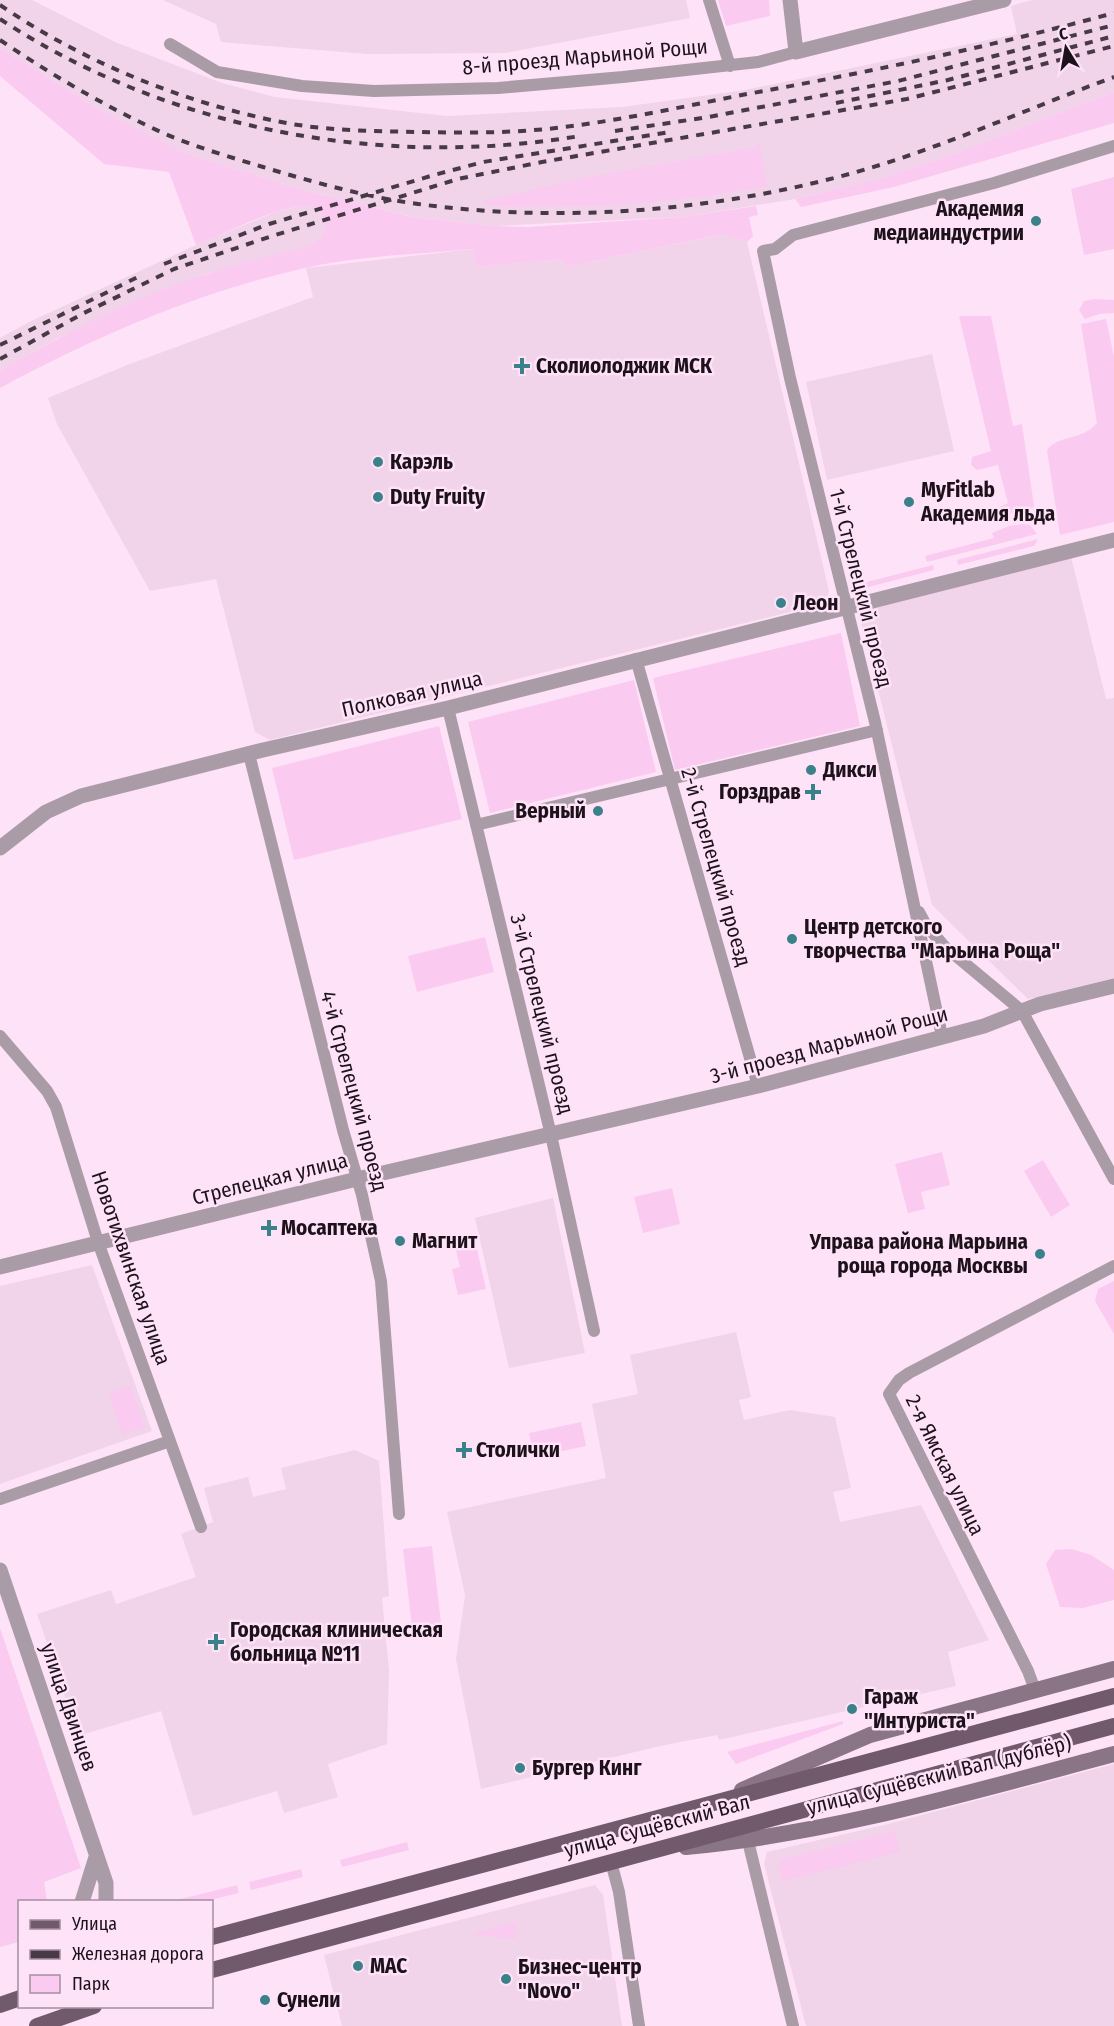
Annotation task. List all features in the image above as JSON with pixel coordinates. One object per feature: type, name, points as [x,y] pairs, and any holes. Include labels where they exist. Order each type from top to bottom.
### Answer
[{"type":"main road","name":"улица Сущёвский Вал (дублёр)","points":[[722,1799],[849,1742],[1114,1669]]},
{"type":"main road","name":"улица Сущёвский Вал","points":[[213,1937],[1114,1696]]},
{"type":"main road","name":"улица Сущёвский Вал","points":[[213,1970],[1114,1726]]},
{"type":"main road","name":"улица Сущёвский Вал (дублёр)","points":[[667,1848],[748,1841],[882,1816],[1114,1754]]},
{"type":"main road","points":[[0,2005],[18,1999]]},
{"type":"main road","points":[[37,2026],[91,2008]]},
{"type":"street","points":[[709,0],[729,66]]},
{"type":"street","points":[[790,0],[796,52]]},
{"type":"street","name":"8-й проезд Марьиной Рощи","points":[[170,44],[217,72],[302,86],[374,91],[498,88],[758,62],[978,4],[1005,0]]},
{"type":"street","name":"1-й Стрелецкий проезд","points":[[942,1036],[877,730],[763,251],[775,249],[794,235],[994,183],[1114,146]]},
{"type":"street","name":"Полковая улица","points":[[0,848],[46,812],[65,802],[249,754],[448,708],[1114,540]]},
{"type":"street","name":"2-й Стрелецкий проезд","points":[[636,659],[758,1086]]},
{"type":"street","name":"3-й Стрелецкий проезд","points":[[448,708],[551,1135],[594,1331]]},
{"type":"street","points":[[476,825],[670,777],[877,730]]},
{"type":"street","name":"4-й Стрелецкий проезд","points":[[249,754],[381,1281],[399,1514]]},
{"type":"street","name":"1-й Стрелецкий проезд","points":[[915,902],[926,925],[944,946],[1022,1011]]},
{"type":"street","name":"3-й проезд Марьиной Рощи","points":[[551,1135],[758,1086],[984,1026],[1040,1004],[1114,987]]},
{"type":"street","points":[[1022,1011],[1114,1179]]},
{"type":"street","name":"Новотихвинская улица","points":[[0,1036],[47,1091],[56,1107],[98,1242],[201,1527]]},
{"type":"street","name":"Стрелецкая улица","points":[[0,1267],[357,1179],[551,1135]]},
{"type":"street","name":"2-я Ямская улица","points":[[1035,1690],[1028,1671],[889,1394],[899,1380],[909,1373],[1114,1266]]},
{"type":"street","points":[[0,1499],[170,1441]]},
{"type":"street","name":"улица Двинцев","points":[[0,1570],[106,1883],[106,1900]]},
{"type":"street","points":[[748,1841],[793,2026]]},
{"type":"street","points":[[83,1900],[96,1857]]},
{"type":"street","points":[[611,1862],[619,1892],[639,2026]]},
{"type":"street","points":[[0,2005],[18,1993]]},
{"type":"shaded area","points":[[0,0],[32,0],[115,42],[222,83],[275,97],[447,116],[622,107],[745,90],[1017,34],[1011,6],[1032,0],[1114,0],[1114,92],[951,155],[877,180],[795,199],[682,217],[495,226],[413,217],[306,191],[185,153],[102,111],[0,48]]},
{"type":"shaded area","points":[[163,0],[686,0],[690,18],[505,53],[367,54],[221,42],[216,24]]},
{"type":"shaded area","points":[[308,204],[320,208],[325,230],[320,239],[309,246],[206,274],[154,294],[56,339],[0,371],[0,338],[29,322],[196,245],[276,212]]},
{"type":"shaded area","points":[[724,234],[747,242],[829,591],[826,603],[270,740],[255,732],[216,579],[150,591],[57,424],[48,398],[127,365],[313,297],[306,268],[473,249],[476,267],[562,259],[566,267]]},
{"type":"shaded area","points":[[932,354],[954,451],[827,480],[806,382]]},
{"type":"shaded area","points":[[1071,557],[1106,699],[1114,698],[1114,978],[1028,999],[932,905],[859,614],[863,606]]},
{"type":"shaded area","points":[[553,1198],[585,1353],[509,1368],[475,1218]]},
{"type":"shaded area","points":[[92,1265],[152,1431],[0,1484],[0,1286]]},
{"type":"shaded area","points":[[736,1332],[751,1397],[739,1400],[744,1420],[790,1410],[835,1417],[851,1488],[833,1492],[840,1522],[921,1505],[989,1640],[948,1652],[956,1686],[719,1740],[717,1735],[660,1746],[481,1789],[456,1659],[465,1595],[447,1512],[606,1478],[592,1404],[638,1394],[630,1355]]},
{"type":"shaded area","name":"Городская клиническая больница №11","points":[[355,1450],[379,1461],[389,1596],[382,1598],[389,1670],[387,1744],[328,1764],[338,1797],[284,1813],[277,1791],[193,1816],[161,1711],[78,1736],[37,1614],[111,1590],[116,1604],[196,1577],[181,1534],[213,1522],[204,1488],[248,1477],[253,1497],[286,1489],[281,1468]]},
{"type":"shaded area","points":[[1114,1764],[1114,2026],[806,2026],[764,1864],[767,1852],[884,1825]]},
{"type":"shaded area","points":[[595,1885],[603,1895],[622,2026],[342,2026],[324,1955]]},
{"type":"green space","points":[[718,0],[769,0],[770,16],[726,26]]},
{"type":"green space","points":[[0,48],[102,111],[185,153],[306,191],[412,217],[495,226],[529,227],[682,217],[756,206],[758,215],[749,217],[753,236],[747,242],[723,234],[566,267],[562,259],[476,267],[473,249],[367,258],[305,268],[187,303],[73,351],[0,388],[0,371],[101,317],[180,283],[232,266],[309,246],[320,239],[325,230],[320,208],[308,206],[258,218],[196,245],[169,172],[104,164],[0,76]]},
{"type":"green space","points":[[1114,92],[1114,123],[894,187],[801,207],[795,199],[877,180],[951,155]]},
{"type":"green space","points":[[759,142],[767,186],[665,201],[596,206],[493,206],[487,205],[484,201],[594,176],[754,148]]},
{"type":"green space","points":[[1114,177],[1114,249],[1084,255],[1071,189]]},
{"type":"green space","points":[[1114,300],[1114,313],[1099,314],[1085,319],[1079,310],[1084,301]]},
{"type":"green space","points":[[959,316],[991,316],[1013,426],[1022,424],[1034,506],[1027,513],[1006,513],[999,507],[1008,503],[998,465],[977,470],[971,465],[972,457],[991,451]]},
{"type":"green space","points":[[1106,319],[1114,357],[1114,522],[1060,535],[1047,450],[1057,442],[1084,433],[1097,423],[1081,324]]},
{"type":"green space","points":[[1030,525],[1037,534],[927,562],[925,556],[994,538],[992,533],[1009,526]]},
{"type":"green space","points":[[1038,539],[1034,546],[958,565],[957,560]]},
{"type":"green space","points":[[933,565],[934,570],[861,589],[859,584]]},
{"type":"green space","points":[[841,633],[860,726],[675,770],[653,678]]},
{"type":"green space","points":[[634,680],[656,772],[490,813],[468,722]]},
{"type":"green space","points":[[439,726],[462,819],[294,860],[272,768]]},
{"type":"green space","points":[[485,937],[494,972],[417,992],[408,956]]},
{"type":"green space","points":[[942,1152],[950,1185],[921,1192],[925,1209],[908,1213],[895,1164]]},
{"type":"green space","points":[[1043,1160],[1070,1205],[1051,1217],[1024,1171]]},
{"type":"green space","points":[[672,1188],[680,1224],[643,1233],[634,1197]]},
{"type":"green space","points":[[476,1245],[486,1289],[458,1295],[452,1269],[460,1267],[456,1250]]},
{"type":"green space","points":[[1114,1281],[1114,1334],[1095,1301],[1098,1289]]},
{"type":"green space","points":[[131,1386],[145,1427],[122,1434],[109,1393]]},
{"type":"green space","points":[[581,1422],[586,1446],[534,1457],[529,1433]]},
{"type":"green space","points":[[432,1546],[441,1623],[412,1627],[403,1549]]},
{"type":"green space","points":[[1072,1549],[1091,1555],[1114,1570],[1114,1600],[1083,1608],[1060,1607],[1046,1564],[1055,1550]]},
{"type":"green space","points":[[0,1628],[81,1868],[44,1882],[47,1900],[18,1900],[18,1942],[0,1947]]},
{"type":"green space","points":[[843,1721],[843,1724],[736,1764],[727,1752]]},
{"type":"green space","points":[[895,1831],[899,1852],[782,1881],[779,1860]]},
{"type":"green space","points":[[407,1842],[409,1850],[342,1867],[340,1860]]},
{"type":"green space","points":[[301,1869],[303,1877],[251,1890],[249,1882]]},
{"type":"green space","points":[[237,1885],[239,1893],[210,1900],[177,1900]]},
{"type":"green space","points":[[517,1922],[516,1939],[476,1935],[475,1933]]},
{"type":"railway","points":[[0,5],[64,44],[98,61],[168,90],[240,113],[330,129],[452,133],[531,130],[622,118],[931,58],[1114,13]]},
{"type":"railway","points":[[0,19],[65,57],[134,89],[205,113],[279,132],[354,143],[429,147],[505,145],[580,136]]},
{"type":"railway","points":[[615,131],[709,117],[898,81],[1114,25]]},
{"type":"railway","points":[[836,103],[948,80],[1114,36]]},
{"type":"railway","points":[[0,40],[100,101],[163,133],[213,152],[282,173],[379,197],[418,204],[520,212],[572,213],[674,207],[726,200],[826,180],[899,159],[1114,77]]},
{"type":"railway","points":[[0,359],[84,313],[174,269],[272,236],[458,179],[542,162],[907,99],[1114,46]]},
{"type":"railway","points":[[164,264],[269,224],[483,162],[670,132]]},
{"type":"railway","points":[[0,345],[142,275]]},
{"type":"place","name":"Академия медиаиндустрии","points":[[1036,221]]},
{"type":"place","name":"Сколиолоджик МСК","points":[[522,366]]},
{"type":"place","name":"Карэль","points":[[378,462]]},
{"type":"place","name":"Duty Fruity","points":[[378,497]]},
{"type":"place","name":"MyFitlab Академия льда","points":[[909,502]]},
{"type":"place","name":"Леон","points":[[781,603]]},
{"type":"place","name":"Дикси","points":[[811,770]]},
{"type":"place","name":"Горздрав","points":[[813,792]]},
{"type":"place","name":"Верный","points":[[598,811]]},
{"type":"place","name":"Центр детского творчества \"Марьина Роща\"","points":[[792,939]]},
{"type":"place","name":"Мосаптека","points":[[269,1228]]},
{"type":"place","name":"Магнит","points":[[400,1241]]},
{"type":"place","name":"Управа района Марьина роща города Москвы","points":[[1040,1254]]},
{"type":"place","name":"Столички","points":[[464,1450]]},
{"type":"place","name":"Городская клиническая больница №11","points":[[216,1642]]},
{"type":"place","name":"Гараж \"Интуриста\"","points":[[852,1709]]},
{"type":"place","name":"Бургер Кинг","points":[[520,1768]]},
{"type":"place","name":"MAC","points":[[358,1966]]},
{"type":"place","name":"Бизнес-центр \"Novo\"","points":[[506,1979]]},
{"type":"place","name":"Сунели","points":[[265,2000]]}]
